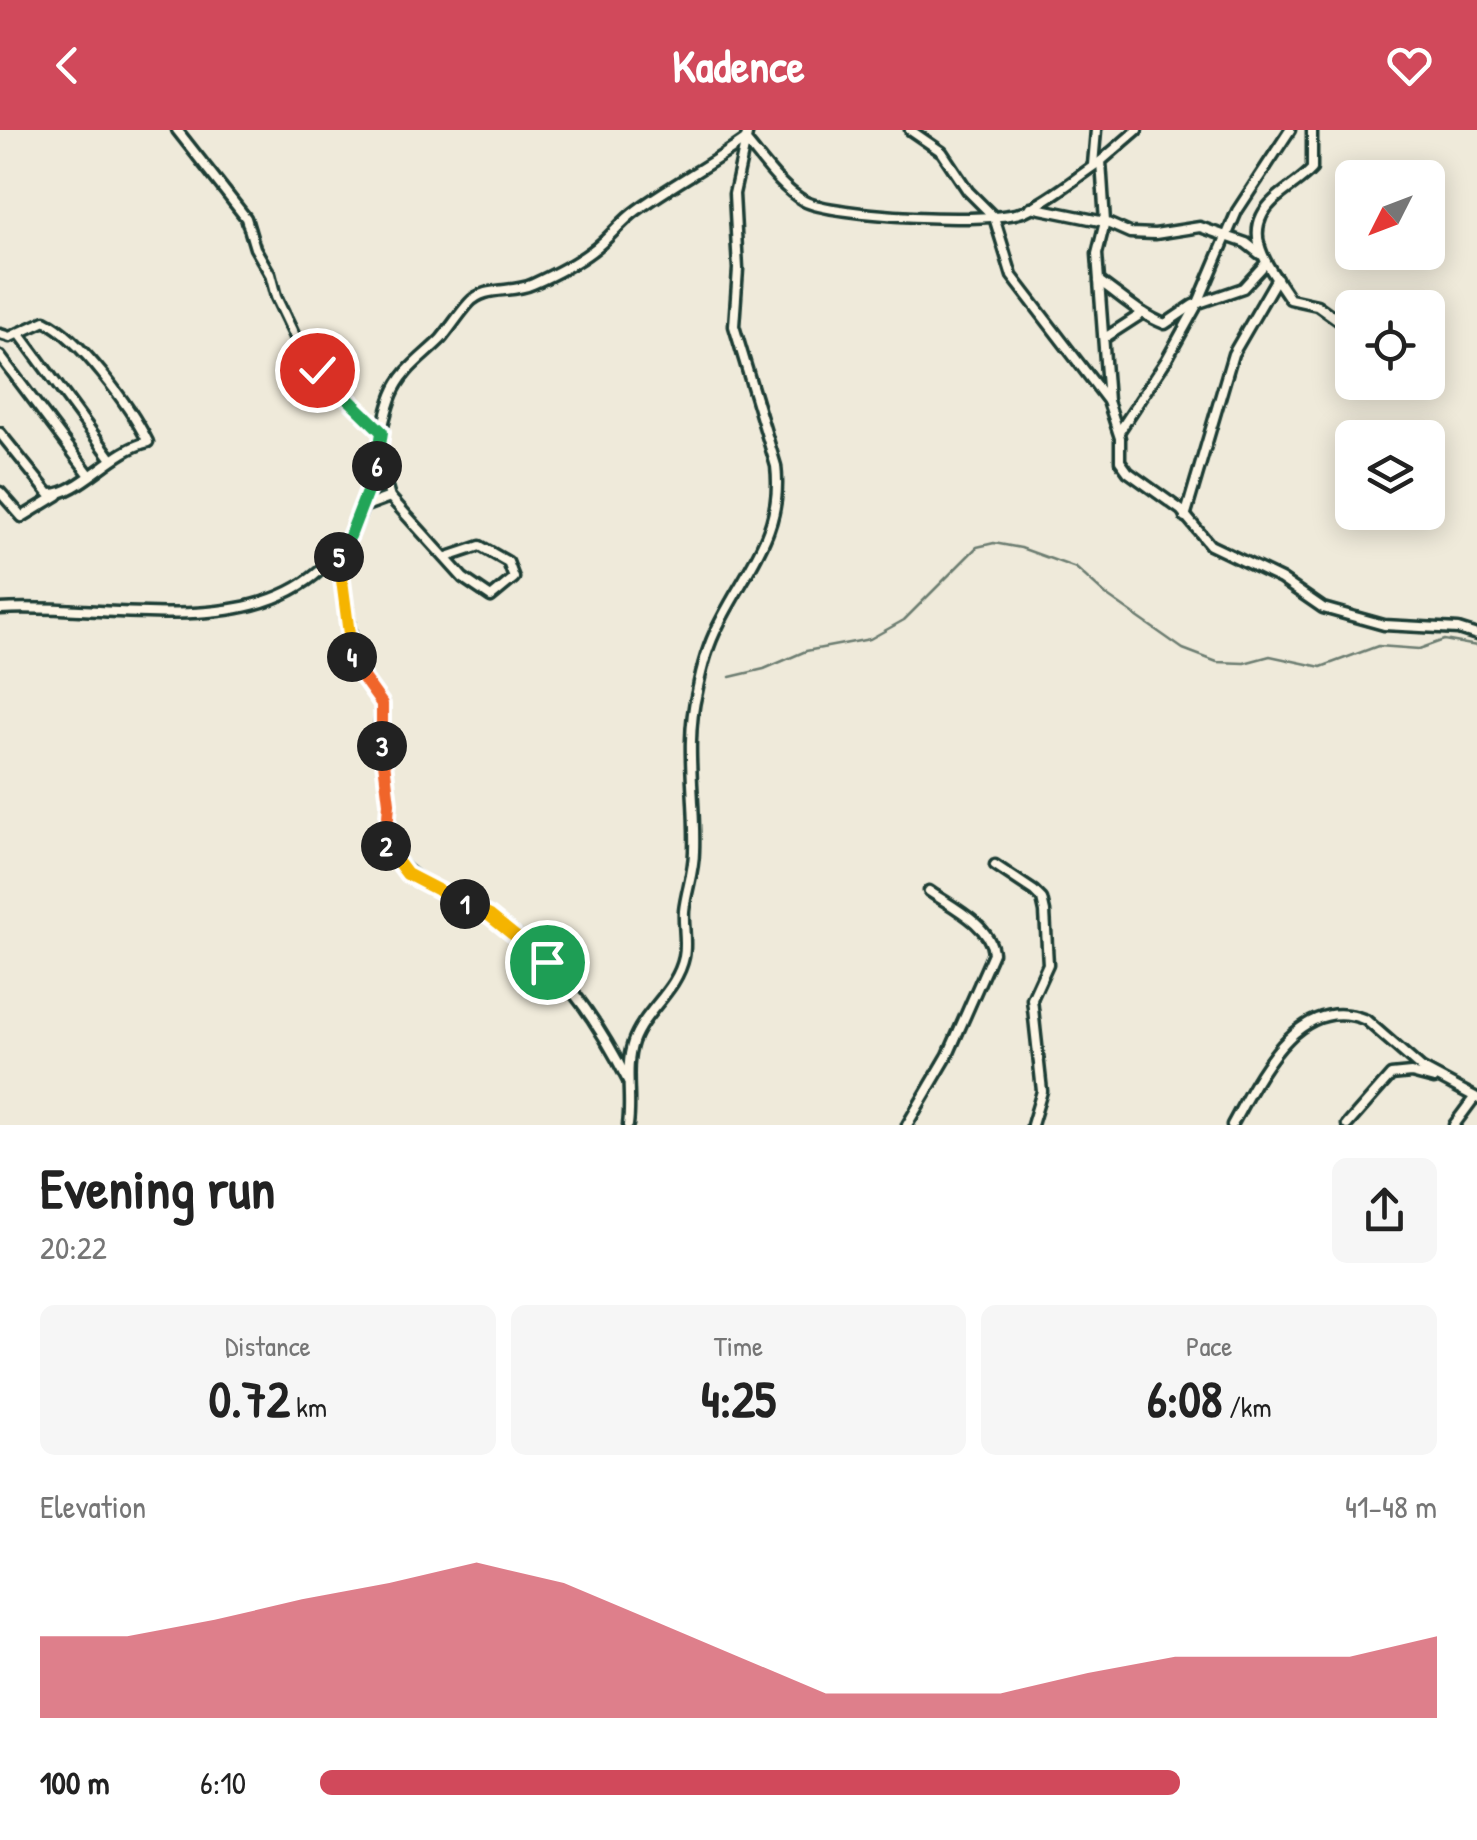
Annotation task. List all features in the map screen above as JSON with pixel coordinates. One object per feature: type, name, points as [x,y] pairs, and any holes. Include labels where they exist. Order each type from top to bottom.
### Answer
[{"type":"street","points":[[176,130],[246,218],[276,298],[307,362],[382,432]]},
{"type":"street","points":[[910,130],[942,152],[968,191],[994,217],[1012,276],[1108,400]]},
{"type":"street","points":[[1096,130],[1105,222],[1098,244],[1098,280],[1106,337],[1108,400],[1123,467],[1181,510],[1224,554],[1281,578],[1323,608],[1384,625],[1458,629],[1477,634]]},
{"type":"street","points":[[747,135],[793,193],[819,206],[952,220],[1019,214],[1046,202],[1137,130]]},
{"type":"street","points":[[1118,432],[1167,359],[1198,303],[1226,235],[1290,130]]},
{"type":"street","points":[[1312,130],[1312,170],[1265,210],[1257,244],[1265,264],[1290,299],[1325,309],[1335,317]]},
{"type":"street","points":[[0,609],[55,606],[166,616],[237,608],[281,597],[312,577],[338,553],[363,507],[401,377],[444,335],[471,300],[487,292],[530,286],[583,257],[623,220],[747,135]]},
{"type":"street","points":[[628,1125],[628,1081],[634,1038],[672,985],[684,958],[684,910],[695,856],[694,770],[689,730],[698,686],[717,628],[744,584],[775,519],[779,483],[776,466],[734,326],[738,270],[734,194],[747,135]]},
{"type":"street","points":[[1032,207],[1105,222],[1130,233],[1155,234],[1191,226],[1226,235],[1260,254]]},
{"type":"street","points":[[1098,280],[1165,324],[1198,303],[1243,288],[1265,264]]},
{"type":"street","points":[[1184,517],[1233,354],[1277,278]]},
{"type":"street","points":[[1106,337],[1143,312]]},
{"type":"street","points":[[0,334],[10,337],[45,321],[65,331],[123,401],[148,442],[112,458],[22,517],[0,492]]},
{"type":"street","points":[[19,334],[112,458]]},
{"type":"street","points":[[0,356],[90,474]]},
{"type":"street","points":[[0,433],[49,494],[60,494]]},
{"type":"street","points":[[380,459],[390,496],[462,578],[488,597],[514,578],[508,562],[480,546],[447,557]]},
{"type":"street","points":[[363,507],[390,496]]},
{"type":"street","points":[[338,553],[352,662],[382,704],[380,723],[389,803],[385,844],[407,874],[490,916],[567,982],[586,1006],[628,1081]]},
{"type":"street","points":[[995,865],[1034,890],[1042,899],[1045,912],[1048,964],[1032,999],[1042,1091],[1032,1125]]},
{"type":"street","points":[[907,1125],[948,1055],[992,952],[992,944],[982,930],[929,891]]},
{"type":"street","points":[[1236,1123],[1282,1045],[1306,1022],[1322,1016],[1356,1016],[1366,1020],[1421,1068],[1475,1098],[1454,1125]]},
{"type":"street","points":[[1347,1125],[1391,1075],[1411,1073],[1444,1082]]},
{"type":"waterway","points":[[730,677],[764,669],[806,651],[870,639],[904,620],[977,547],[994,543],[1021,548],[1076,568],[1106,595],[1183,649],[1217,662],[1244,663],[1270,656],[1321,667],[1378,646],[1419,649],[1444,640],[1477,646]]},
{"type":"route","points":[[317,370],[382,432],[380,459],[363,507],[338,553],[352,662],[368,679],[384,712],[380,723],[389,803],[385,844],[407,874],[490,916],[547,962]]}]
